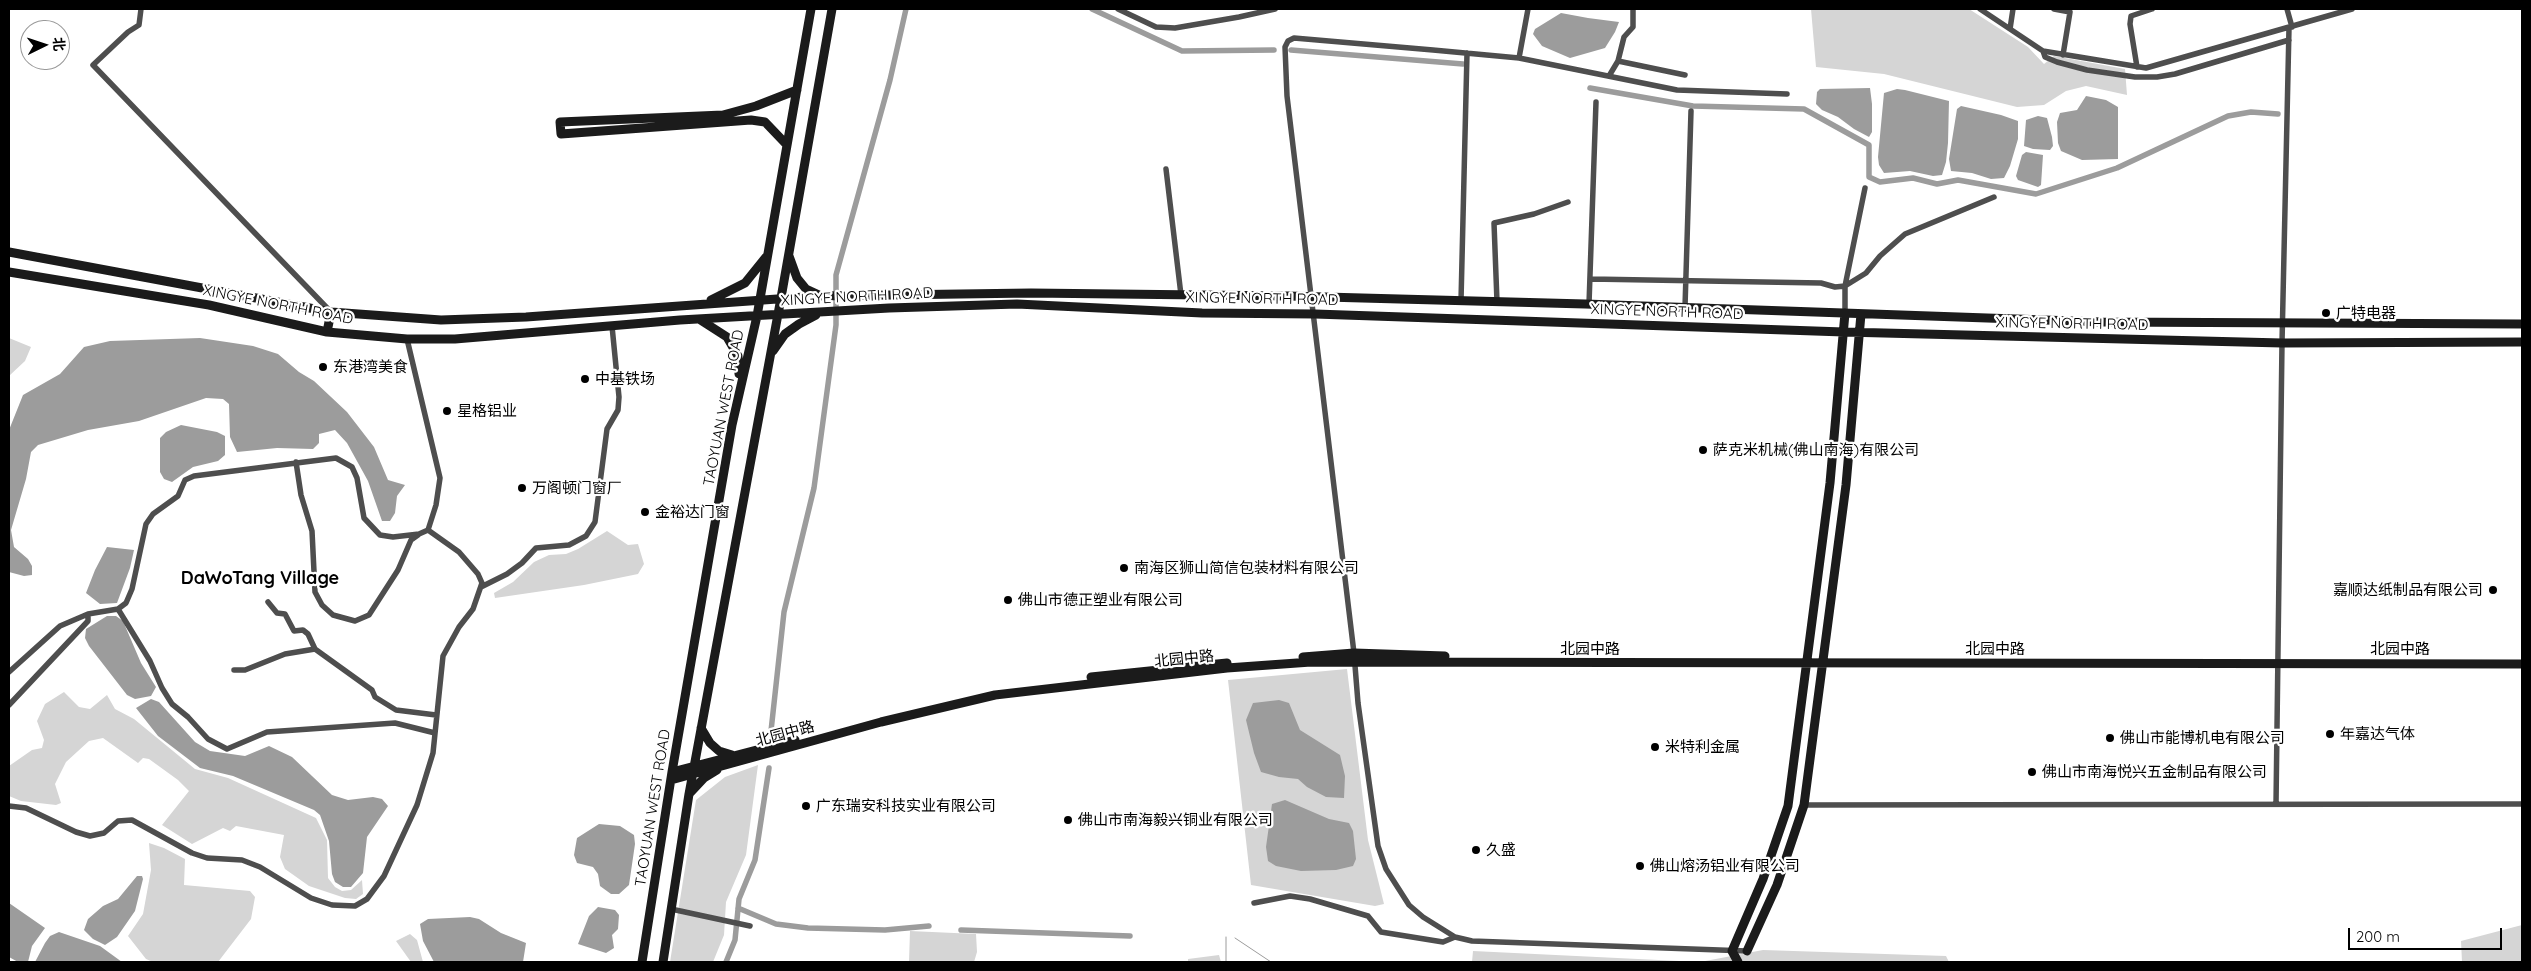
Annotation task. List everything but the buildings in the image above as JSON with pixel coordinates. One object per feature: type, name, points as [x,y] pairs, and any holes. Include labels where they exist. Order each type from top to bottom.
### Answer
[{"type":"main road","name":"TAOYUAN WEST ROAD","points":[[642,962],[671,776],[740,385],[757,316],[811,9]]},
{"type":"main road","points":[[662,962],[693,770],[789,256],[832,9]]},
{"type":"main road","points":[[787,145],[765,122],[751,120],[561,134],[560,122],[723,114],[756,106],[797,90]]},
{"type":"main road","name":"XINGYE NORTH ROAD","points":[[9,252],[331,312],[442,320],[526,317],[702,303],[822,296],[1031,293],[1312,297],[1589,304],[2102,322],[2284,321],[2522,324]]},
{"type":"main road","points":[[702,303],[745,283],[767,254]]},
{"type":"main road","points":[[789,256],[796,278],[806,289],[822,296]]},
{"type":"main road","name":"XINGYE NORTH ROAD","points":[[9,272],[209,305],[327,332],[407,339],[455,339],[698,319],[1018,304],[1202,313],[1314,314],[1844,332],[2282,343],[2522,342]]},
{"type":"main road","points":[[327,332],[331,312]]},
{"type":"main road","points":[[770,356],[791,330],[807,319],[824,312]]},
{"type":"main road","points":[[1738,962],[1732,951],[1762,879],[1788,806],[1830,483],[1846,313]]},
{"type":"main road","points":[[1747,951],[1777,884],[1804,804],[1846,485],[1861,314]]},
{"type":"main road","points":[[698,319],[720,331],[735,348],[738,356],[740,385]]},
{"type":"main road","name":"北园中路","points":[[693,770],[726,765],[942,706],[995,695],[1227,668],[1354,657]]},
{"type":"main road","name":"北园中路","points":[[671,776],[734,756],[959,696],[994,690],[1219,663],[1354,657],[1808,661],[2522,659]]},
{"type":"main road","name":"北园中路","points":[[2277,660],[2522,664]]},
{"type":"main road","points":[[701,728],[710,743],[719,752],[734,756]]},
{"type":"main road","points":[[689,794],[704,778],[726,765]]},
{"type":"street","points":[[142,9],[139,26],[128,32],[93,65],[331,312]]},
{"type":"street","points":[[1118,9],[1156,27],[1175,28],[1239,18],[1274,9]]},
{"type":"street","points":[[1519,58],[1528,9]]},
{"type":"street","points":[[1609,76],[1618,61],[1624,37],[1633,26],[1633,9]]},
{"type":"street","points":[[1982,9],[2043,52],[2146,68],[2352,9]]},
{"type":"street","points":[[2010,29],[2013,9]]},
{"type":"street","points":[[2054,9],[2070,12],[2063,55]]},
{"type":"street","points":[[2137,67],[2130,24],[2131,16],[2152,9]]},
{"type":"street","points":[[2276,804],[2282,343],[2289,40],[2291,28],[2287,9]]},
{"type":"street","points":[[1747,951],[1489,943],[1455,937],[1423,917],[1409,905],[1386,869],[1378,846],[1354,657],[1287,96],[1285,47],[1288,41],[1294,38],[1467,53],[1519,58],[1677,90],[1787,94]]},
{"type":"street","points":[[2043,52],[2045,57],[2056,62],[2087,70],[2135,77],[2157,77],[2175,74],[2289,40]]},
{"type":"street","points":[[1461,301],[1467,53]]},
{"type":"street","points":[[1618,61],[1685,75]]},
{"type":"street","points":[[1589,304],[1596,102]]},
{"type":"street","points":[[1685,307],[1691,111]]},
{"type":"street","points":[[1166,170],[1181,295]]},
{"type":"street","points":[[1846,313],[1845,286],[1866,188]]},
{"type":"street","points":[[1590,280],[1821,283],[1835,287],[1845,286],[1866,273],[1880,256],[1905,234],[1994,197]]},
{"type":"street","points":[[1497,302],[1494,223],[1534,214],[1568,202]]},
{"type":"street","points":[[481,588],[508,574],[536,548],[569,545],[586,536],[594,522],[607,429],[618,410],[619,397],[612,326]]},
{"type":"street","points":[[296,462],[301,496],[312,531],[316,592],[322,605],[333,615],[355,621],[369,615],[398,570],[411,540],[428,530],[436,505],[440,478],[407,339]]},
{"type":"street","points":[[9,672],[60,626],[88,614],[118,609],[126,603],[132,588],[146,524],[153,514],[178,496],[185,480],[204,474],[336,458],[344,460],[352,467],[357,478],[364,518],[372,529],[380,535],[392,537],[419,534]]},
{"type":"street","points":[[9,806],[26,808],[76,832],[90,836],[104,833],[118,821],[132,820],[192,853],[207,858],[242,860],[260,867],[311,898],[332,904],[355,906],[367,899],[384,876],[415,810],[433,753],[443,656],[459,627],[473,609],[482,583],[478,574],[459,552],[428,530]]},
{"type":"street","points":[[268,602],[277,612],[285,614],[294,631],[303,630],[308,634],[314,649],[372,690],[375,697],[396,710],[436,715]]},
{"type":"street","points":[[118,609],[172,704],[208,739],[227,748],[267,732],[395,723],[435,732]]},
{"type":"street","points":[[9,705],[88,621],[88,614]]},
{"type":"street","points":[[234,670],[245,670],[285,654],[314,649]]},
{"type":"street","points":[[1804,804],[2522,804]]},
{"type":"street","points":[[1254,903],[1290,896],[1304,898],[1368,916],[1381,932],[1442,942],[1455,937]]},
{"type":"street","points":[[671,909],[750,926]]},
{"type":"shaded area","points":[[1811,9],[1969,9],[2028,47],[2044,64],[2054,56],[2125,69],[2127,95],[2086,86],[2066,91],[2044,105],[2017,107],[1884,74],[1816,67]]},
{"type":"shaded area","points":[[1561,13],[1619,22],[1605,48],[1570,58],[1542,46],[1533,34],[1535,29]]},
{"type":"shaded area","points":[[1870,88],[1872,132],[1869,137],[1838,117],[1822,110],[1816,104],[1817,92],[1820,89]]},
{"type":"shaded area","points":[[1897,89],[1949,101],[1948,143],[1946,162],[1942,175],[1933,176],[1910,171],[1884,173],[1879,165],[1878,157],[1884,93]]},
{"type":"shaded area","points":[[2086,96],[2106,100],[2118,107],[2118,159],[2082,160],[2061,151],[2058,143],[2057,122],[2060,113],[2077,110]]},
{"type":"shaded area","points":[[1961,106],[2018,121],[2018,139],[2010,166],[2004,178],[1991,179],[1972,173],[1951,171],[1949,159],[1957,109]]},
{"type":"shaded area","points":[[2038,116],[2047,118],[2053,146],[2050,150],[2033,149],[2024,146],[2026,120]]},
{"type":"shaded area","points":[[2026,152],[2043,155],[2041,185],[2038,187],[2018,180],[2016,176],[2022,155]]},
{"type":"shaded area","points":[[9,338],[31,347],[25,361],[9,376]]},
{"type":"shaded area","points":[[200,338],[253,346],[278,354],[299,372],[314,381],[347,412],[374,447],[388,480],[405,485],[397,496],[395,513],[390,521],[382,521],[368,481],[347,443],[335,430],[319,434],[319,443],[313,449],[277,448],[237,452],[230,437],[229,404],[223,399],[206,398],[139,421],[88,430],[38,445],[31,452],[26,479],[11,530],[14,547],[28,559],[32,566],[32,575],[24,576],[9,572],[9,430],[23,395],[60,374],[84,347],[110,341]]},
{"type":"shaded area","points":[[181,425],[217,432],[225,436],[225,455],[218,461],[193,467],[172,482],[164,479],[160,472],[160,438],[166,432]]},
{"type":"shaded area","points":[[607,531],[628,545],[638,544],[644,564],[638,574],[584,585],[495,598],[494,593],[513,582],[534,562],[549,555],[566,554],[578,549]]},
{"type":"shaded area","points":[[107,547],[134,550],[130,568],[117,603],[100,604],[86,593]]},
{"type":"shaded area","points":[[107,616],[116,616],[123,621],[141,663],[156,687],[151,696],[135,699],[127,695],[89,646],[85,638],[86,629]]},
{"type":"shaded area","points":[[1347,669],[1368,840],[1384,904],[1375,906],[1251,885],[1228,680]]},
{"type":"shaded area","points":[[64,692],[79,707],[90,709],[107,695],[115,709],[134,719],[195,769],[228,778],[316,818],[327,840],[328,878],[335,887],[342,891],[351,890],[362,880],[363,894],[356,899],[345,898],[309,886],[285,869],[280,857],[284,835],[236,826],[230,831],[223,828],[192,844],[162,825],[189,791],[178,780],[149,759],[143,758],[138,763],[103,738],[89,741],[66,762],[55,784],[61,803],[56,805],[21,801],[9,796],[9,766],[32,750],[42,748],[44,740],[37,721],[45,704]]},
{"type":"shaded area","points":[[151,699],[159,702],[195,742],[210,751],[245,756],[269,746],[292,757],[332,795],[348,800],[373,797],[382,799],[388,806],[367,837],[363,873],[351,887],[343,887],[335,882],[332,874],[329,841],[320,815],[314,810],[233,776],[200,768],[158,736],[136,708]]},
{"type":"shaded area","points":[[1279,700],[1289,703],[1300,730],[1340,755],[1345,776],[1344,798],[1326,797],[1307,787],[1298,779],[1279,777],[1261,772],[1246,720],[1253,703]]},
{"type":"shaded area","points":[[758,765],[746,855],[726,902],[724,935],[713,962],[670,962],[696,800],[725,777]]},
{"type":"shaded area","points":[[1285,800],[1329,819],[1349,823],[1353,831],[1356,859],[1353,866],[1336,870],[1301,871],[1276,866],[1268,861],[1266,847],[1272,804]]},
{"type":"shaded area","points":[[599,824],[620,826],[634,835],[635,844],[629,885],[619,894],[611,894],[600,886],[598,874],[593,867],[577,863],[574,855],[577,838]]},
{"type":"shaded area","points":[[149,843],[164,848],[185,859],[184,885],[250,891],[255,897],[251,919],[218,962],[153,962],[146,959],[128,936],[143,914],[151,870]]},
{"type":"shaded area","points":[[137,876],[142,876],[143,879],[135,911],[117,937],[105,945],[93,939],[84,930],[88,919],[103,906],[118,899]]},
{"type":"shaded area","points":[[9,903],[45,928],[32,946],[28,962],[18,962],[9,957]]},
{"type":"shaded area","points":[[598,907],[615,910],[619,915],[618,929],[612,935],[614,948],[606,953],[578,944],[589,916]]},
{"type":"shaded area","points":[[470,917],[479,919],[501,933],[526,943],[523,962],[434,962],[423,941],[420,924],[428,919]]},
{"type":"shaded area","points":[[2522,925],[2522,962],[2462,962],[2461,941]]},
{"type":"shaded area","points":[[910,931],[976,934],[977,952],[974,962],[909,962]]},
{"type":"shaded area","points":[[59,932],[100,946],[122,962],[35,962],[50,936]]},
{"type":"shaded area","points":[[410,934],[417,940],[423,962],[411,962],[396,941]]},
{"type":"shaded area","points":[[1763,950],[1946,956],[1949,962],[1700,962]]},
{"type":"shaded area","points":[[1473,951],[1700,962],[1472,962]]},
{"type":"shaded area","points":[[1219,955],[1221,962],[1188,962],[1188,959]]},
{"type":"waterway","points":[[771,731],[784,612],[814,488],[836,325],[836,275],[890,80],[906,9]]},
{"type":"waterway","points":[[1092,9],[1182,51],[1274,50]]},
{"type":"waterway","points":[[1291,50],[1463,64]]},
{"type":"waterway","points":[[1590,88],[1693,106],[1804,109],[1869,145],[1869,177],[1880,182],[1913,178],[1937,184],[1958,180],[2036,194],[2117,168],[2228,116],[2251,112],[2278,114]]},
{"type":"waterway","points":[[726,962],[735,940],[739,899],[755,860],[769,768]]},
{"type":"waterway","points":[[738,908],[776,924],[808,928],[885,930],[929,926]]},
{"type":"waterway","points":[[961,930],[1130,936]]},
{"type":"waterway","points":[[1226,937],[1226,962]]},
{"type":"waterway","points":[[1235,938],[1271,962]]},
{"type":"place","name":"广特电器","points":[[2326,313]]},
{"type":"place","name":"东港湾美食","points":[[323,367]]},
{"type":"place","name":"中基铁场","points":[[585,379]]},
{"type":"place","name":"星格铝业","points":[[447,411]]},
{"type":"place","name":"萨克米机械(佛山南海)有限公司","points":[[1703,450]]},
{"type":"place","name":"万阁顿门窗厂","points":[[522,488]]},
{"type":"place","name":"金裕达门窗","points":[[645,512]]},
{"type":"place","name":"南海区狮山简信包装材料有限公司","points":[[1124,568]]},
{"type":"place","name":"嘉顺达纸制品有限公司","points":[[2493,590]]},
{"type":"place","name":"佛山市德正塑业有限公司","points":[[1008,600]]},
{"type":"place","name":"年嘉达气体","points":[[2330,734]]},
{"type":"place","name":"佛山市能博机电有限公司","points":[[2110,738]]},
{"type":"place","name":"米特利金属","points":[[1655,747]]},
{"type":"place","name":"佛山市南海悦兴五金制品有限公司","points":[[2032,772]]},
{"type":"place","name":"广东瑞安科技实业有限公司","points":[[806,806]]},
{"type":"place","name":"佛山市南海毅兴铜业有限公司","points":[[1068,820]]},
{"type":"place","name":"久盛","points":[[1476,850]]},
{"type":"place","name":"佛山熔汤铝业有限公司","points":[[1640,866]]},
{"type":"district","name":"DaWoTang Village","points":[[260,579]]}]
